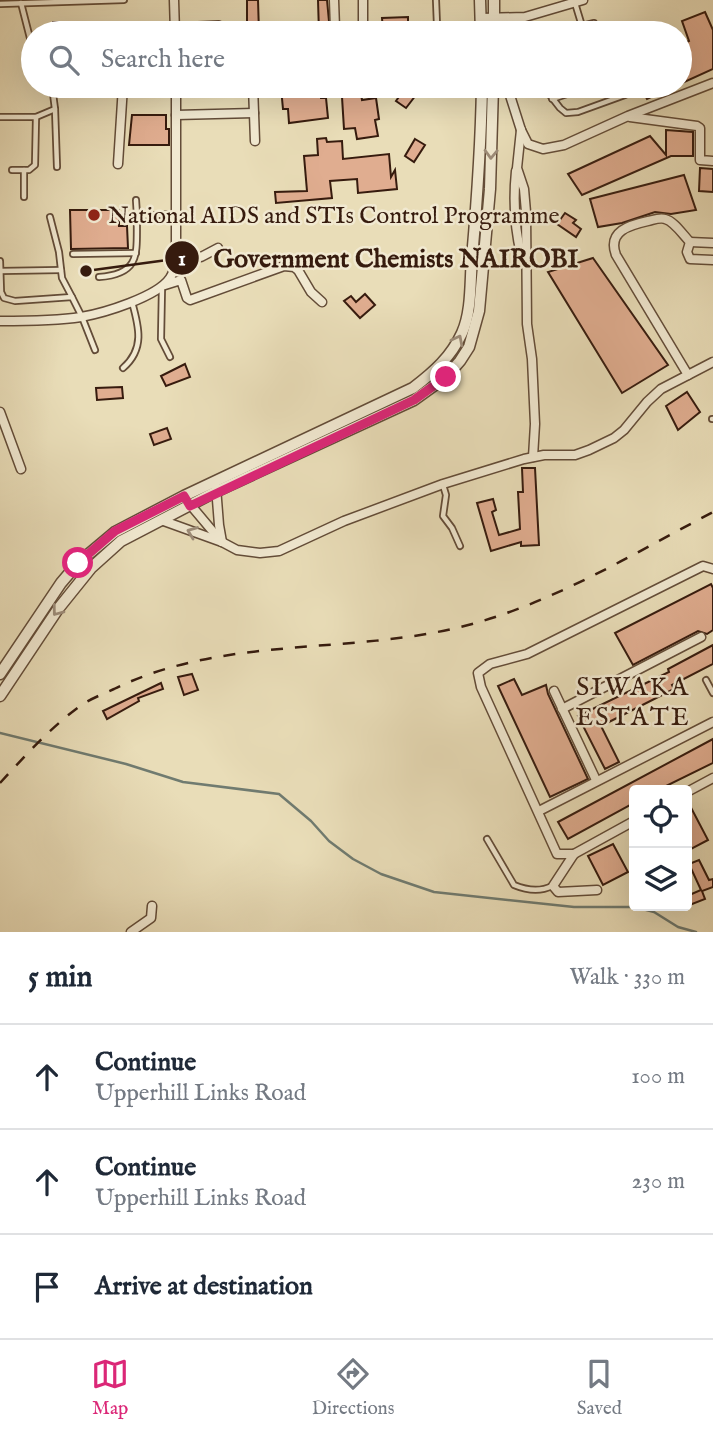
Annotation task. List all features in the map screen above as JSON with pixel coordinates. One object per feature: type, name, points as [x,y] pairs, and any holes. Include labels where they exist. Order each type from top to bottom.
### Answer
[{"type":"street","points":[[174,0],[175,21]]},
{"type":"street","points":[[334,0],[335,21]]},
{"type":"street","points":[[363,0],[363,21]]},
{"type":"street","points":[[481,0],[481,18],[525,17],[578,1]]},
{"type":"street","points":[[494,0],[494,18]]},
{"type":"street","points":[[692,91],[713,83]]},
{"type":"street","points":[[118,164],[122,98]]},
{"type":"street","points":[[162,286],[173,273],[176,255],[176,98]]},
{"type":"street","points":[[253,98],[255,141]]},
{"type":"street","points":[[0,696],[37,638],[91,568],[121,541],[190,506],[216,486],[413,388],[437,370],[453,350],[464,329],[478,191],[482,98]]},
{"type":"street","points":[[0,674],[78,563],[115,531],[184,496],[216,486],[414,400],[446,377],[460,361],[469,347],[479,311],[490,189],[493,98]]},
{"type":"street","points":[[511,98],[528,144],[543,149],[564,145],[676,98]]},
{"type":"street","points":[[176,115],[254,113]]},
{"type":"street","points":[[628,117],[697,126],[700,160],[713,161]]},
{"type":"street","points":[[521,130],[517,169],[524,189],[526,212],[526,272],[535,424],[533,457]]},
{"type":"street","points":[[688,375],[613,247],[622,228],[661,218],[669,221],[690,242],[713,243]]},
{"type":"street","points":[[690,242],[687,252],[690,259],[713,260]]},
{"type":"street","points":[[176,255],[201,257],[218,248]]},
{"type":"street","points":[[0,321],[82,317],[132,301],[181,280],[190,300],[274,269],[290,266],[298,270],[311,292],[322,302]]},
{"type":"street","points":[[161,520],[237,550],[260,553],[279,551],[344,520],[443,484],[533,457],[575,455],[614,438],[661,389],[713,362]]},
{"type":"street","points":[[0,412],[21,468]]},
{"type":"street","points":[[216,486],[222,542]]},
{"type":"street","points":[[184,496],[222,542]]},
{"type":"street","points":[[574,854],[557,854],[481,688],[478,673],[490,664],[527,654],[703,566],[713,569]]},
{"type":"street","points":[[562,709],[701,638]]},
{"type":"street","points":[[554,691],[596,780]]},
{"type":"street","points":[[539,811],[713,722]]},
{"type":"street","points":[[692,789],[713,778]]},
{"type":"street","points":[[597,890],[558,892],[553,886],[574,854],[629,824]]},
{"type":"street","points":[[131,932],[151,918],[152,906]]},
{"type":"lane","points":[[0,4],[124,0]]},
{"type":"lane","points":[[436,0],[437,21]]},
{"type":"lane","points":[[578,1],[581,21]]},
{"type":"lane","points":[[21,3],[26,21]]},
{"type":"lane","points":[[54,98],[57,167]]},
{"type":"lane","points":[[555,98],[552,99],[566,113],[578,112],[617,98]]},
{"type":"lane","points":[[0,117],[36,117],[55,109]]},
{"type":"lane","points":[[12,170],[29,170],[35,165],[36,117]]},
{"type":"lane","points":[[24,170],[24,197]]},
{"type":"lane","points":[[99,277],[116,276],[131,265],[136,253],[136,200]]},
{"type":"lane","points":[[137,216],[177,214]]},
{"type":"lane","points":[[50,217],[66,289],[82,317],[95,350]]},
{"type":"lane","points":[[73,254],[136,253]]},
{"type":"lane","points":[[0,261],[1,292],[8,300],[72,298]]},
{"type":"lane","points":[[0,271],[61,270]]},
{"type":"lane","points":[[162,286],[160,339],[170,357]]},
{"type":"lane","points":[[123,368],[131,362],[140,338],[132,301]]},
{"type":"lane","points":[[443,484],[446,495],[443,516],[453,528],[460,546]]},
{"type":"lane","points":[[706,680],[713,693]]},
{"type":"lane","points":[[487,839],[513,885],[545,890],[553,886]]},
{"type":"building","points":[[247,0],[258,0],[259,21],[247,21]]},
{"type":"building","points":[[318,0],[327,0],[329,21],[319,21]]},
{"type":"building","points":[[705,12],[713,30],[713,69],[692,79],[692,21],[682,21]]},
{"type":"building","points":[[408,17],[408,21],[382,21],[382,18]]},
{"type":"building","points":[[282,98],[326,98],[328,118],[289,123],[288,109],[283,109]]},
{"type":"building","points":[[342,98],[376,98],[379,119],[375,120],[378,136],[357,139],[355,128],[344,129]]},
{"type":"building","points":[[398,98],[414,98],[406,108],[396,101]]},
{"type":"building","points":[[132,115],[166,115],[169,145],[129,145]]},
{"type":"building","points":[[666,130],[693,132],[693,156],[671,156],[582,195],[568,174],[650,136],[666,155]]},
{"type":"building","points":[[326,138],[327,142],[342,141],[343,159],[389,154],[391,177],[395,170],[397,189],[358,193],[357,179],[330,181],[332,198],[276,203],[275,192],[307,191],[304,156],[318,155],[317,139]]},
{"type":"building","points":[[415,139],[425,145],[414,162],[405,156]]},
{"type":"building","points":[[700,168],[713,169],[713,192],[699,191]]},
{"type":"building","points":[[684,175],[696,210],[671,214],[655,212],[622,223],[598,227],[590,199]]},
{"type":"building","points":[[70,210],[119,210],[119,226],[127,226],[128,248],[71,249]]},
{"type":"building","points":[[565,213],[576,220],[573,223],[581,229],[576,237],[557,224]]},
{"type":"building","points":[[593,258],[668,365],[622,393],[548,272]]},
{"type":"building","points":[[365,294],[375,305],[360,318],[344,301],[351,296],[356,302]]},
{"type":"building","points":[[185,364],[190,377],[166,386],[161,376]]},
{"type":"building","points":[[122,387],[123,398],[97,400],[96,388]]},
{"type":"building","points":[[687,392],[700,412],[678,430],[666,406]]},
{"type":"building","points":[[167,428],[171,439],[154,445],[150,434]]},
{"type":"building","points":[[522,468],[535,468],[539,545],[521,546],[521,542],[491,551],[477,503],[493,499],[496,510],[492,512],[499,535],[520,529],[518,492],[523,492]]},
{"type":"building","points":[[711,584],[713,630],[707,634],[698,631],[633,665],[615,633]]},
{"type":"building","points":[[713,645],[713,664],[672,685],[674,689],[601,726],[619,762],[605,769],[578,716],[669,672],[668,669]]},
{"type":"building","points":[[192,674],[198,690],[184,695],[178,677]]},
{"type":"building","points":[[514,679],[522,695],[546,685],[588,779],[550,797],[498,686]]},
{"type":"building","points":[[161,683],[163,689],[138,698],[139,701],[107,719],[103,711]]},
{"type":"building","points":[[713,739],[713,763],[668,785],[629,785],[629,806],[568,839],[558,822]]},
{"type":"building","points":[[692,810],[708,840],[692,848]]},
{"type":"building","points":[[613,844],[628,872],[603,885],[588,856]]},
{"type":"building","points":[[699,860],[709,880],[713,879],[713,887],[702,891],[705,899],[692,904],[692,894],[701,890],[692,870],[692,863]]},
{"type":"waterway","points":[[0,733],[126,764],[183,782],[279,794],[311,821],[329,841],[353,859],[381,874],[434,892],[574,907],[635,907],[654,912],[678,927],[696,932]]},
{"type":"railway","points":[[0,783],[48,733],[80,706],[154,673],[196,661],[238,654],[409,637],[486,620],[586,579],[713,512]]},
{"type":"place","name":"National AIDS and STIs Control Programme","points":[[94,215]]},
{"type":"place","name":"Government Chemists NAIROBI","points":[[86,271]]},
{"type":"district","name":"SIWAKA ESTATE","points":[[633,701]]},
{"type":"route","points":[[78,563],[115,531],[184,496],[190,506],[414,400],[446,377]]}]
